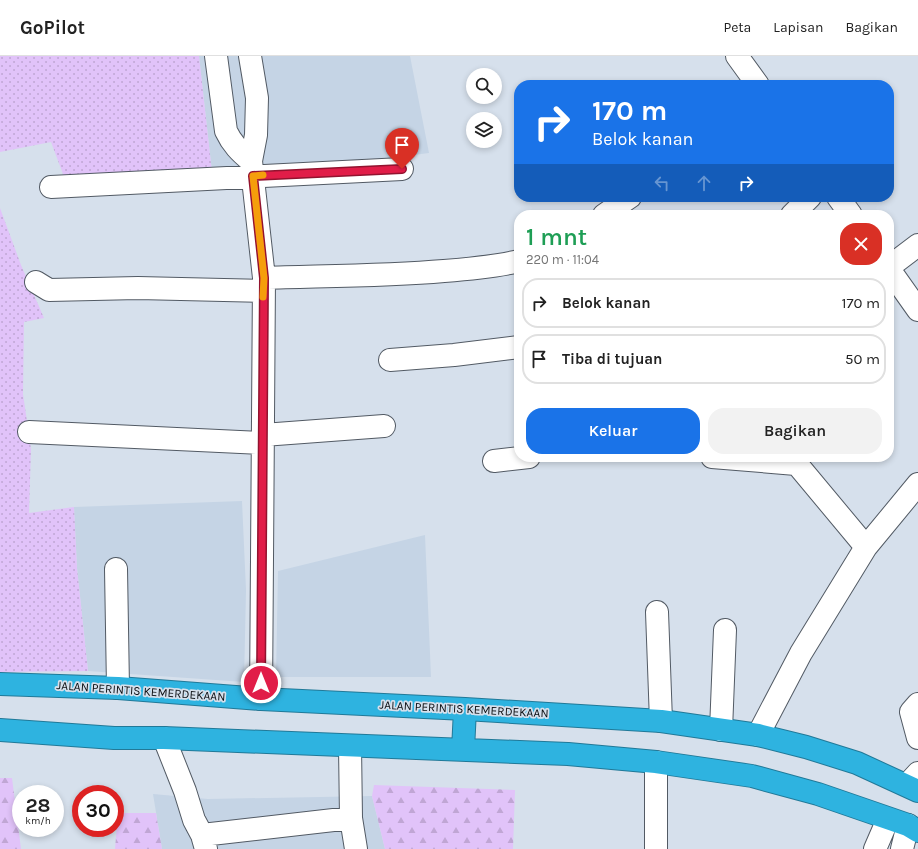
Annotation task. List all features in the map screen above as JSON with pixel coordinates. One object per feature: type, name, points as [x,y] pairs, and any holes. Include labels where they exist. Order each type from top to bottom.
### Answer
[{"type":"highway","name":"JALAN PERINTIS KEMERDEKAAN","points":[[0,684],[118,688],[261,699],[465,709],[661,721],[758,735],[806,747],[914,783]]},
{"type":"highway","points":[[463,750],[465,709]]},
{"type":"highway","points":[[0,730],[114,738],[164,738],[568,754],[656,762],[752,776],[818,794],[904,825]]},
{"type":"street","points":[[216,56],[226,131],[231,142],[252,168]]},
{"type":"street","points":[[250,56],[257,98],[256,135],[252,168],[263,285],[261,699]]},
{"type":"street","points":[[737,56],[754,80]]},
{"type":"street","points":[[51,187],[252,168],[402,169]]},
{"type":"street","points":[[611,210],[623,202]]},
{"type":"street","points":[[797,210],[805,202]]},
{"type":"street","points":[[894,264],[918,245]]},
{"type":"street","points":[[36,282],[49,290],[263,285],[480,268],[514,262]]},
{"type":"street","points":[[894,275],[918,310]]},
{"type":"street","points":[[390,360],[454,355],[514,348]]},
{"type":"street","points":[[29,432],[263,439],[384,426]]},
{"type":"street","points":[[494,461],[514,459]]},
{"type":"street","points":[[795,462],[866,547]]},
{"type":"street","points":[[758,735],[801,653],[866,547],[918,484]]},
{"type":"street","points":[[116,570],[118,688]]},
{"type":"street","points":[[657,612],[661,721]]},
{"type":"street","points":[[721,730],[725,630]]},
{"type":"street","points":[[918,704],[911,712],[918,738]]},
{"type":"street","points":[[164,738],[185,791],[194,820],[204,842],[351,818]]},
{"type":"street","points":[[350,746],[351,818],[356,849]]},
{"type":"street","points":[[656,762],[656,849]]},
{"type":"street","points":[[875,849],[904,825]]},
{"type":"street","points":[[902,849],[904,825]]},
{"type":"shaded area","points":[[199,56],[410,56],[429,153],[213,181]]},
{"type":"shaded area","points":[[242,501],[246,590],[244,682],[88,671],[77,568],[74,507]]},
{"type":"shaded area","points":[[425,535],[431,677],[276,677],[278,571]]},
{"type":"shaded area","points":[[153,794],[208,799],[372,796],[385,849],[162,849]]},
{"type":"green space","points":[[0,56],[199,56],[213,181],[69,190],[51,142],[0,152]]},
{"type":"green space","points":[[0,208],[21,265],[44,318],[24,322],[23,394],[31,449],[29,513],[74,507],[77,568],[88,671],[0,672]]},
{"type":"green space","points":[[0,778],[12,778],[12,837],[19,837],[21,849],[0,849]]},
{"type":"green space","points":[[374,785],[515,790],[513,849],[385,849],[372,796]]},
{"type":"green space","points":[[124,813],[156,813],[162,849],[115,849],[116,837],[124,837]]},
{"type":"slow traffic","points":[[263,175],[253,176],[264,278],[263,297]]},
{"type":"route","points":[[261,683],[264,278],[253,176],[402,169]]}]
